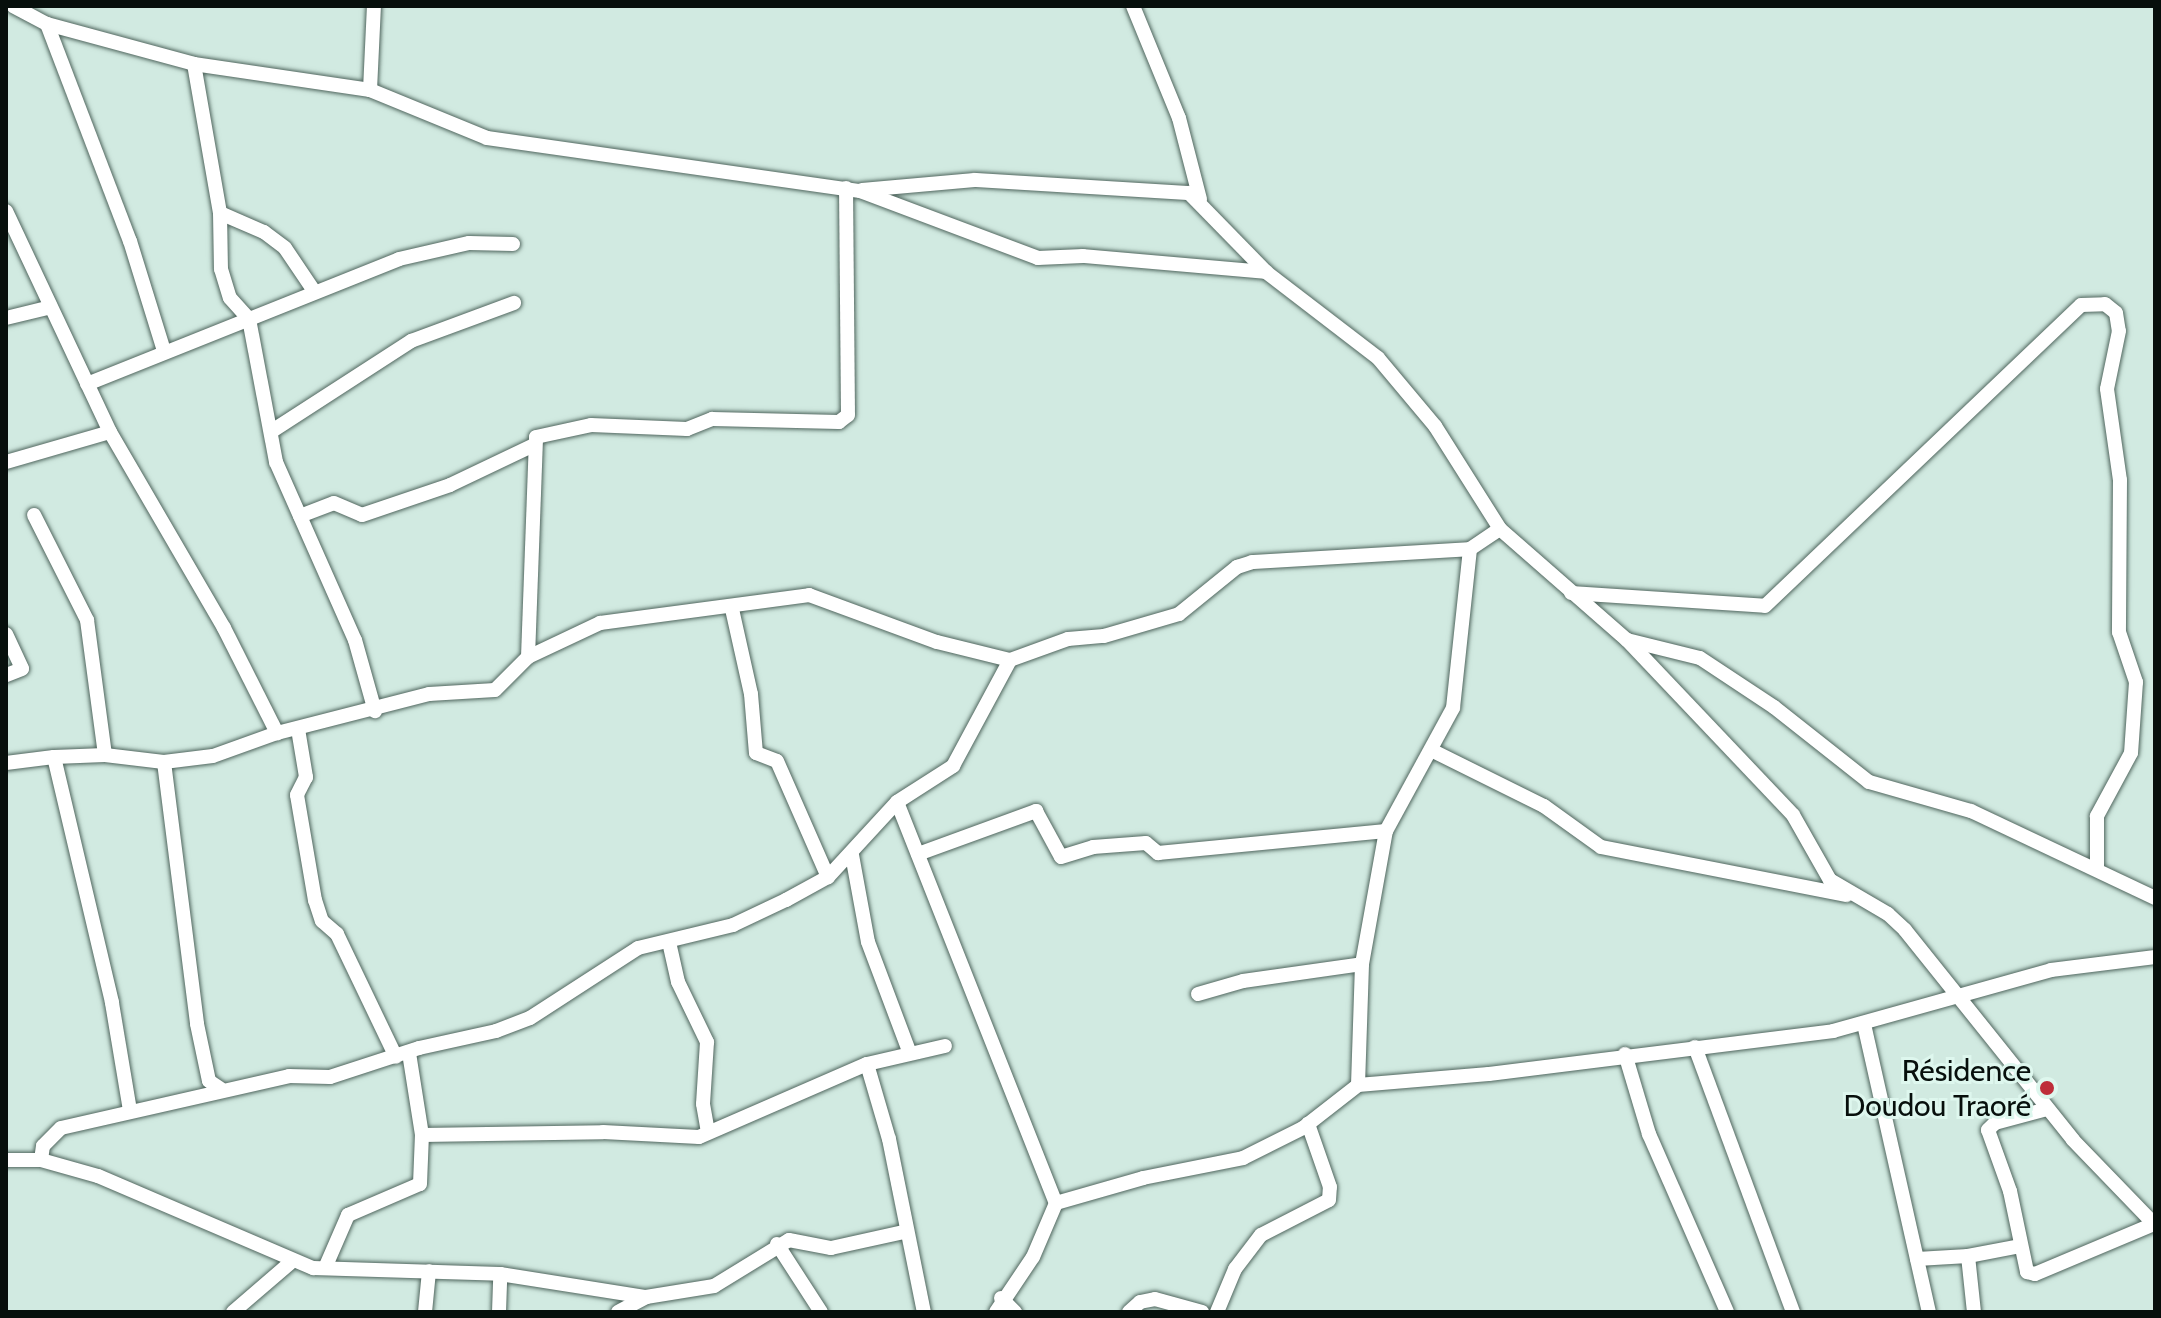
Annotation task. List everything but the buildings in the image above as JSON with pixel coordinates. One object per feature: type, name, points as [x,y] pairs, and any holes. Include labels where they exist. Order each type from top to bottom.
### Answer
[{"type":"street","points":[[13,6],[47,24],[194,64],[370,90],[487,138],[853,189],[975,180],[1165,190],[1200,199]]},
{"type":"street","points":[[370,90],[374,6]]},
{"type":"street","points":[[1133,6],[1169,89],[1200,199],[1266,272],[1378,358],[1435,426],[1500,529],[1627,640],[1793,815],[1830,880],[1905,930],[1955,999],[2047,1109],[2154,1224],[2035,1274],[2027,1272],[2010,1191],[1988,1130],[1995,1123],[2047,1109]]},
{"type":"street","points":[[47,24],[130,241],[164,351]]},
{"type":"street","points":[[194,64],[220,213],[226,286],[249,319],[276,462],[355,640],[375,711]]},
{"type":"street","points":[[853,189],[1038,258],[1083,256],[1266,272]]},
{"type":"street","points":[[528,657],[534,445],[539,436],[591,425],[687,429],[712,419],[845,420],[851,399],[853,189]]},
{"type":"street","points":[[6,211],[110,432],[224,628],[277,733]]},
{"type":"street","points":[[220,213],[264,232],[285,248],[314,291]]},
{"type":"street","points":[[87,384],[399,259],[469,243],[513,244]]},
{"type":"street","points":[[272,431],[411,341],[514,303]]},
{"type":"street","points":[[1570,593],[1765,606],[2081,305],[2105,304],[2116,313],[2119,331],[2107,389],[2120,480],[2119,632],[2136,682],[2131,753],[2097,816],[2097,868]]},
{"type":"street","points":[[6,318],[51,307]]},
{"type":"street","points":[[6,462],[110,432]]},
{"type":"street","points":[[300,516],[334,503],[362,515],[450,485],[534,445]]},
{"type":"street","points":[[34,515],[87,620],[105,755]]},
{"type":"street","points":[[6,763],[105,755],[164,762],[234,752],[277,733],[375,711],[429,694],[495,690],[528,657],[600,623],[820,597],[937,642],[1010,660],[1068,639],[1104,636],[1179,614],[1237,567],[1252,562],[1470,549],[1500,529]]},
{"type":"street","points":[[1358,1085],[1362,964],[1386,831],[1455,702],[1470,549]]},
{"type":"street","points":[[732,609],[751,694],[756,753],[777,761],[828,877]]},
{"type":"street","points":[[6,634],[22,669],[6,675]]},
{"type":"street","points":[[1627,640],[1700,658],[1774,707],[1869,782],[1971,811],[2155,898]]},
{"type":"street","points":[[41,1160],[43,1146],[61,1128],[221,1089],[298,1075],[330,1077],[530,1018],[638,948],[733,925],[828,877],[852,855],[867,830],[897,802],[953,766],[1010,660]]},
{"type":"street","points":[[298,729],[306,777],[297,795],[315,900],[322,921],[337,934],[402,1055],[422,1135],[418,1187],[348,1215],[325,1268]]},
{"type":"street","points":[[1431,750],[1544,806],[1601,847],[1862,899]]},
{"type":"street","points":[[54,757],[112,1003],[130,1110]]},
{"type":"street","points":[[164,762],[197,1024],[209,1081],[221,1089]]},
{"type":"street","points":[[897,802],[1056,1203],[1033,1257],[999,1305],[1015,1312]]},
{"type":"street","points":[[918,854],[1036,811],[1061,857],[1093,847],[1146,843],[1158,853],[1386,831]]},
{"type":"street","points":[[852,855],[868,942],[909,1051]]},
{"type":"street","points":[[669,942],[678,982],[707,1042],[703,1097],[708,1133]]},
{"type":"street","points":[[1056,1203],[1143,1178],[1243,1158],[1308,1124],[1358,1085],[1489,1074],[1864,1024],[2051,970],[2155,957]]},
{"type":"street","points":[[1198,994],[1243,981],[1362,964]]},
{"type":"street","points":[[1864,1024],[1929,1312]]},
{"type":"street","points":[[422,1135],[708,1133],[867,1064],[909,1051],[945,1046]]},
{"type":"street","points":[[1695,1047],[1793,1312]]},
{"type":"street","points":[[1625,1054],[1649,1134],[1727,1312]]},
{"type":"street","points":[[867,1064],[889,1139],[904,1232],[924,1312]]},
{"type":"street","points":[[1217,1312],[1235,1269],[1261,1235],[1329,1200],[1330,1187],[1308,1124]]},
{"type":"street","points":[[6,1160],[41,1160],[169,1203],[290,1263],[325,1268],[500,1274],[646,1297],[714,1286],[777,1244],[789,1240],[831,1248],[904,1232]]},
{"type":"street","points":[[777,1244],[821,1312]]},
{"type":"street","points":[[1917,1259],[1968,1256],[2021,1246]]},
{"type":"street","points":[[1968,1256],[1974,1312]]},
{"type":"street","points":[[233,1312],[290,1263]]},
{"type":"street","points":[[425,1312],[429,1271]]},
{"type":"street","points":[[499,1312],[500,1274]]},
{"type":"street","points":[[618,1312],[646,1297]]},
{"type":"street","points":[[1129,1312],[1140,1302],[1155,1299],[1202,1312]]},
{"type":"place","name":"Résidence Doudou Traoré","points":[[2047,1088]]}]
